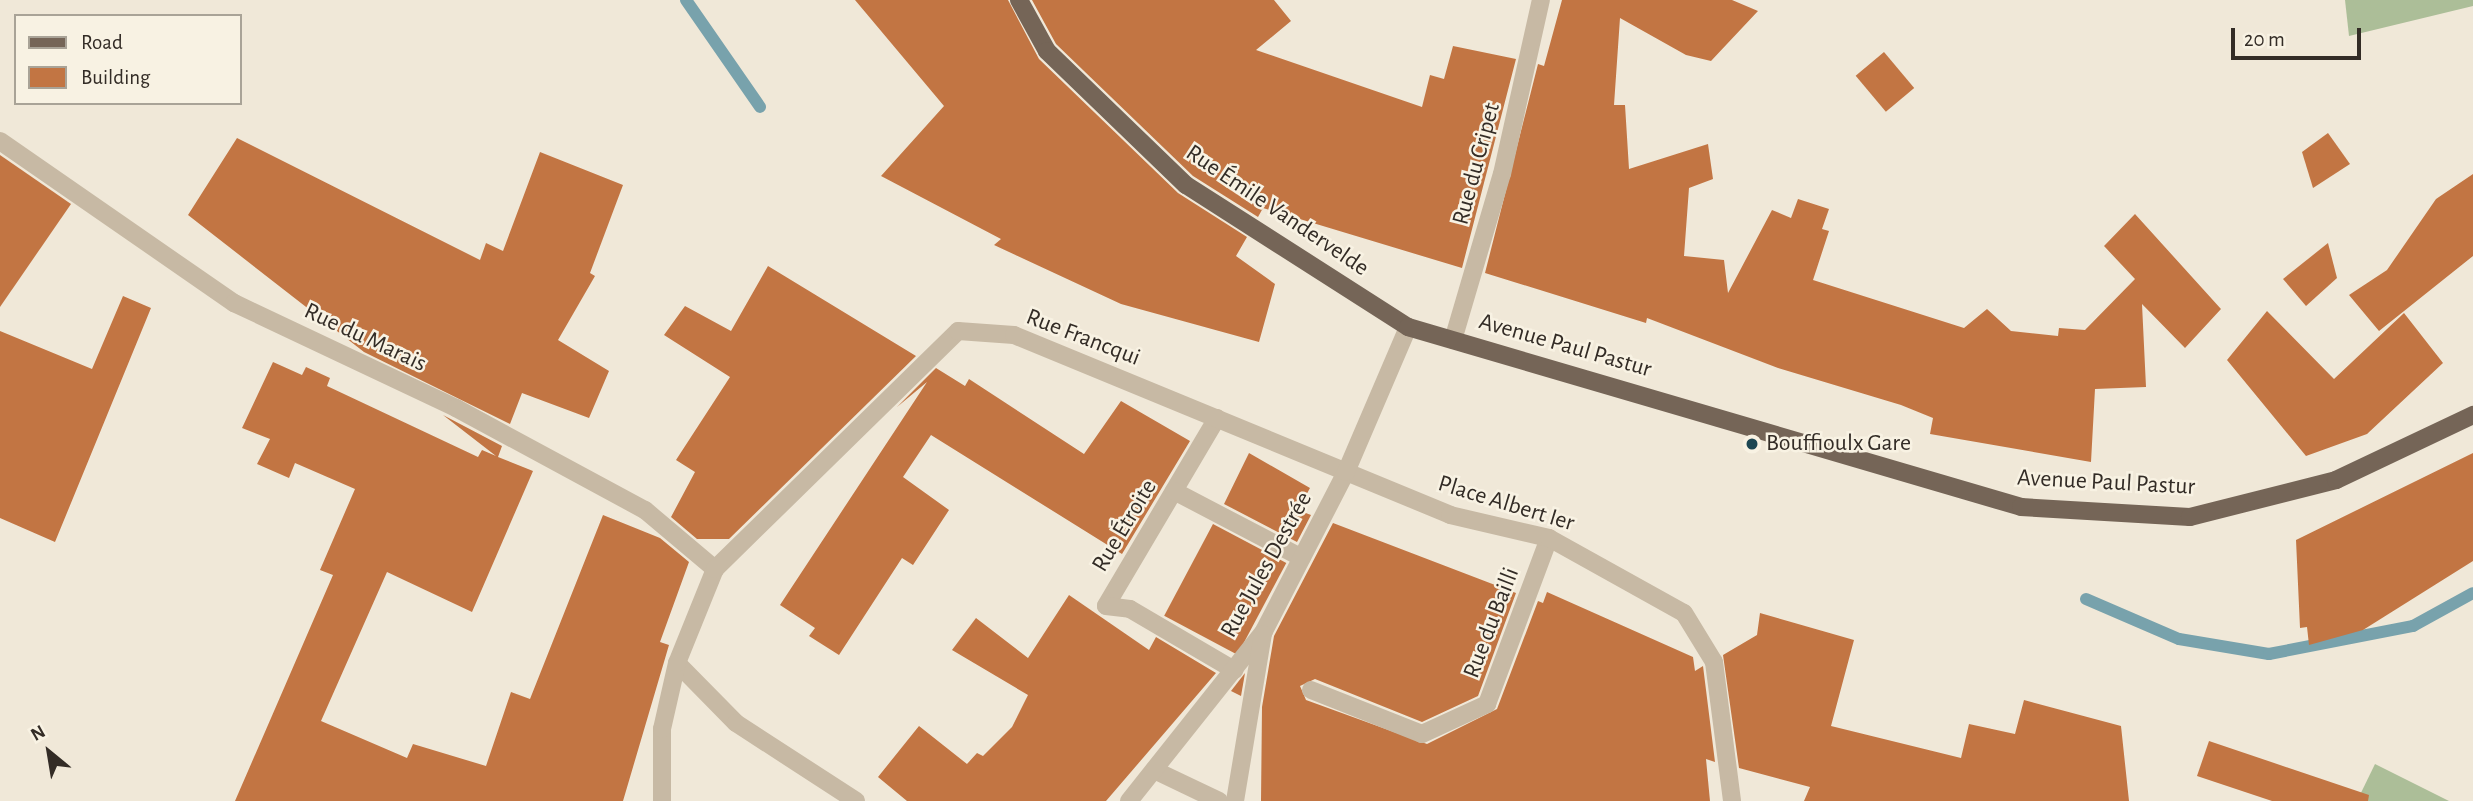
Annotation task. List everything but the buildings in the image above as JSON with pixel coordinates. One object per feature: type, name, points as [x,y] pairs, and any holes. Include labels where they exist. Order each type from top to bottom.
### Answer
[{"type":"main road","name":"Rue Émile Vandervelde","points":[[1019,0],[1047,51],[1186,185],[1408,327]]},
{"type":"main road","name":"Avenue Paul Pastur","points":[[1408,327],[2021,507],[2190,517],[2336,480],[2473,415]]},
{"type":"street","name":"Rue du Cripet","points":[[1453,340],[1502,174],[1541,0]]},
{"type":"street","name":"Rue du Marais","points":[[0,141],[234,303],[456,408],[645,510],[715,569]]},
{"type":"street","name":"Rue Jules Destrée","points":[[1129,801],[1264,631],[1346,472],[1408,327]]},
{"type":"street","name":"Rue Francqui","points":[[715,569],[958,331],[1014,335],[1346,472]]},
{"type":"street","name":"Rue Étroite","points":[[1217,418],[1107,606],[1130,609],[1234,670]]},
{"type":"street","name":"Place Albert Ier","points":[[1346,472],[1450,515],[1549,538],[1684,613],[1714,662],[1732,801]]},
{"type":"street","points":[[1174,491],[1301,558]]},
{"type":"street","name":"Rue du Bailli","points":[[1311,690],[1422,734],[1488,704],[1549,538]]},
{"type":"street","points":[[662,801],[663,729],[677,663],[715,569]]},
{"type":"street","points":[[1235,801],[1264,631]]},
{"type":"street","points":[[677,663],[736,723],[856,801]]},
{"type":"street","points":[[1154,770],[1219,801]]},
{"type":"green space","points":[[2345,0],[2473,0],[2473,6],[2349,36]]},
{"type":"green space","points":[[2375,764],[2449,801],[2357,801]]},
{"type":"waterway","points":[[686,0],[760,107]]},
{"type":"waterway","points":[[2086,599],[2179,639],[2269,654],[2413,626],[2473,593]]},
{"type":"place","name":"Bouffioulx Gare","points":[[1752,444]]}]
